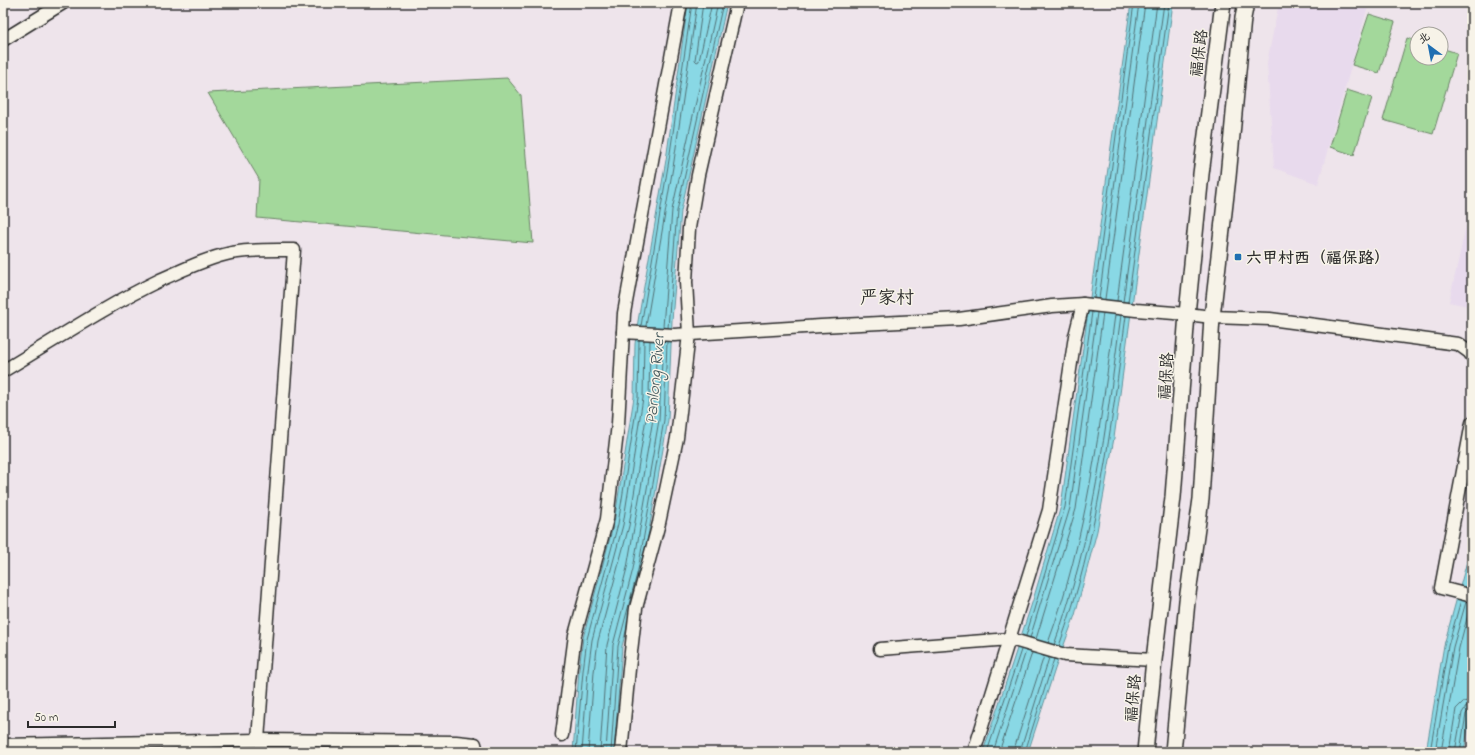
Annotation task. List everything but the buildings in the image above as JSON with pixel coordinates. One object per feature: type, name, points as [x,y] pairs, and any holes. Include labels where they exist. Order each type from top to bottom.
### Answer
[{"type":"main road","name":"福保路","points":[[1145,752],[1173,497],[1187,314],[1201,174],[1223,3]]},
{"type":"main road","points":[[1173,752],[1187,601],[1201,499],[1212,317],[1228,177],[1243,18],[1246,3]]},
{"type":"street","points":[[3,40],[63,3]]},
{"type":"street","points":[[562,735],[575,635],[607,519],[618,424],[624,313],[681,3]]},
{"type":"street","points":[[621,752],[636,608],[659,523],[677,438],[689,334],[686,282],[689,228],[698,175],[737,3]]},
{"type":"street","points":[[3,371],[130,295],[192,266],[230,254],[252,250],[294,250],[258,740]]},
{"type":"street","points":[[624,332],[674,335],[959,319],[1052,306],[1083,304],[1212,317],[1270,319],[1458,344],[1472,356]]},
{"type":"street","points":[[974,752],[1049,510],[1075,336],[1083,304]]},
{"type":"street","points":[[1472,423],[1441,588],[1472,596]]},
{"type":"street","points":[[880,649],[1010,639],[1065,655],[1154,660]]},
{"type":"street","points":[[3,745],[258,740],[456,742],[475,744],[476,752]]},
{"type":"shaded area","points":[[1279,3],[1369,3],[1318,184],[1274,168],[1267,63]]},
{"type":"shaded area","points":[[1472,199],[1472,307],[1449,302]]},
{"type":"green space","points":[[1369,14],[1395,22],[1379,73],[1352,65]]},
{"type":"green space","points":[[1407,38],[1409,39],[1409,66],[1449,66],[1449,50],[1457,53],[1433,134],[1383,120]]},
{"type":"green space","points":[[507,78],[521,95],[533,243],[257,218],[259,179],[208,93]]},
{"type":"green space","points":[[1347,90],[1372,98],[1354,155],[1330,147]]},
{"type":"water","name":"Panlong River","points":[[688,3],[727,3],[681,211],[672,320],[668,420],[642,571],[622,646],[614,752],[573,752],[583,638],[614,523],[634,397],[635,344],[638,321],[666,160]]},
{"type":"water","points":[[1131,3],[1173,3],[1114,438],[1097,531],[1075,615],[1055,669],[1028,752],[983,752],[1033,600],[1061,506]]},
{"type":"water","points":[[1472,543],[1472,704],[1464,752],[1426,752],[1444,645]]},
{"type":"place","name":"六甲村西（福保路）","points":[[1238,257]]},
{"type":"district","name":"严家村","points":[[887,297]]}]
